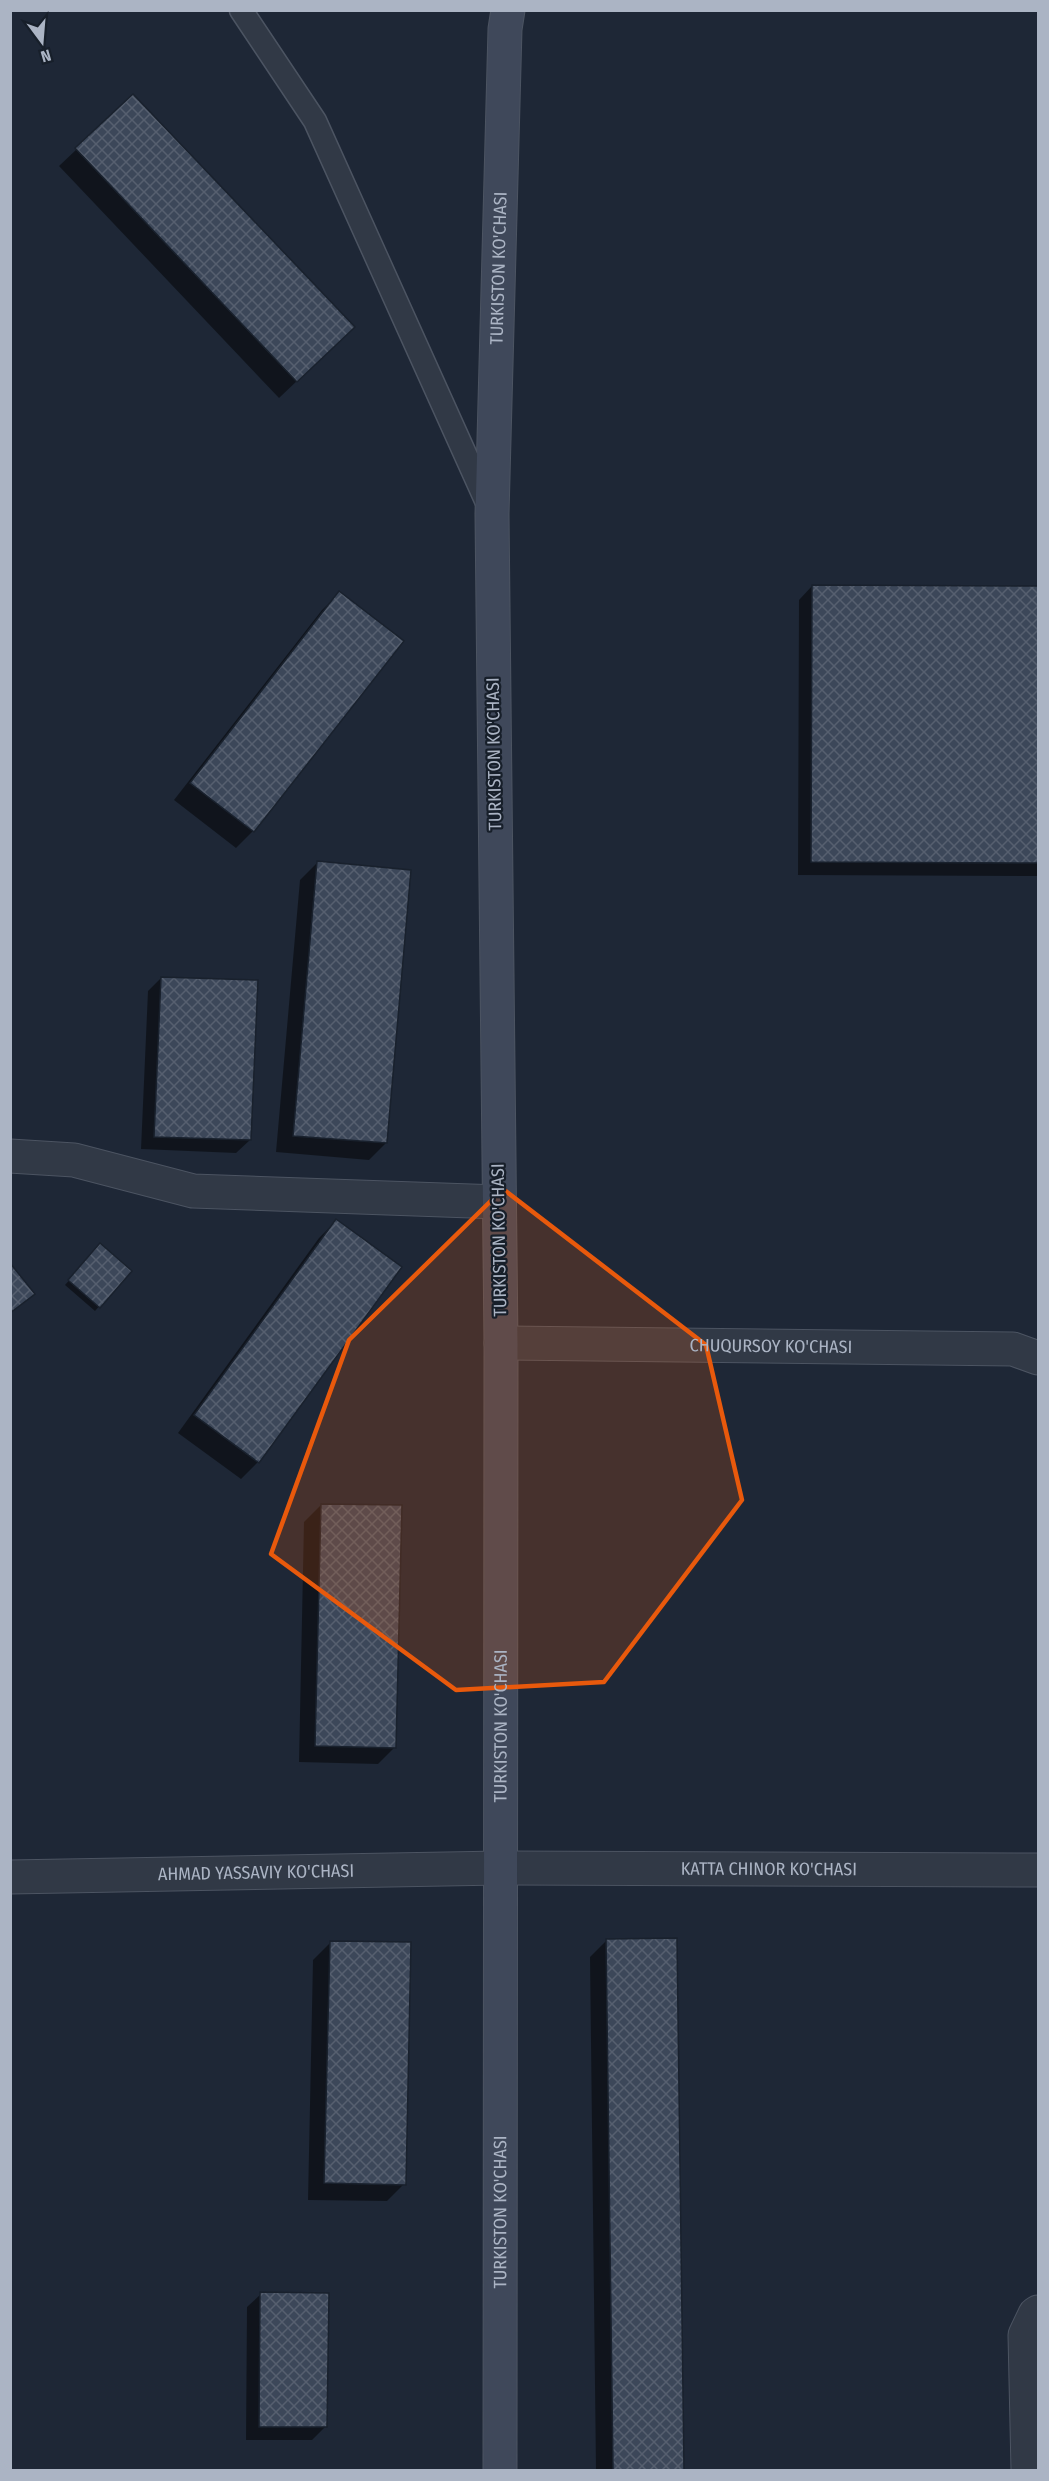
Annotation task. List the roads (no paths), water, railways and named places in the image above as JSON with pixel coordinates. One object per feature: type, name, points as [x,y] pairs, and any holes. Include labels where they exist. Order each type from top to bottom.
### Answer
[{"type":"main road","name":"TURKISTON KO'CHASI","points":[[500,2470],[501,1342],[492,514],[507,10]]},
{"type":"street","points":[[10,1156],[74,1160],[193,1191],[499,1202]]},
{"type":"street","name":"CHUQURSOY KO'CHASI","points":[[501,1342],[1013,1349],[1038,1358]]},
{"type":"street","name":"KATTA CHINOR KO'CHASI","points":[[500,1868],[1038,1870]]},
{"type":"street","name":"AHMAD YASSAVIY KO'CHASI","points":[[10,1877],[500,1868]]},
{"type":"street","points":[[1028,2470],[1025,2335],[1038,2312]]},
{"type":"lane","points":[[241,10],[315,121],[492,514]]}]
